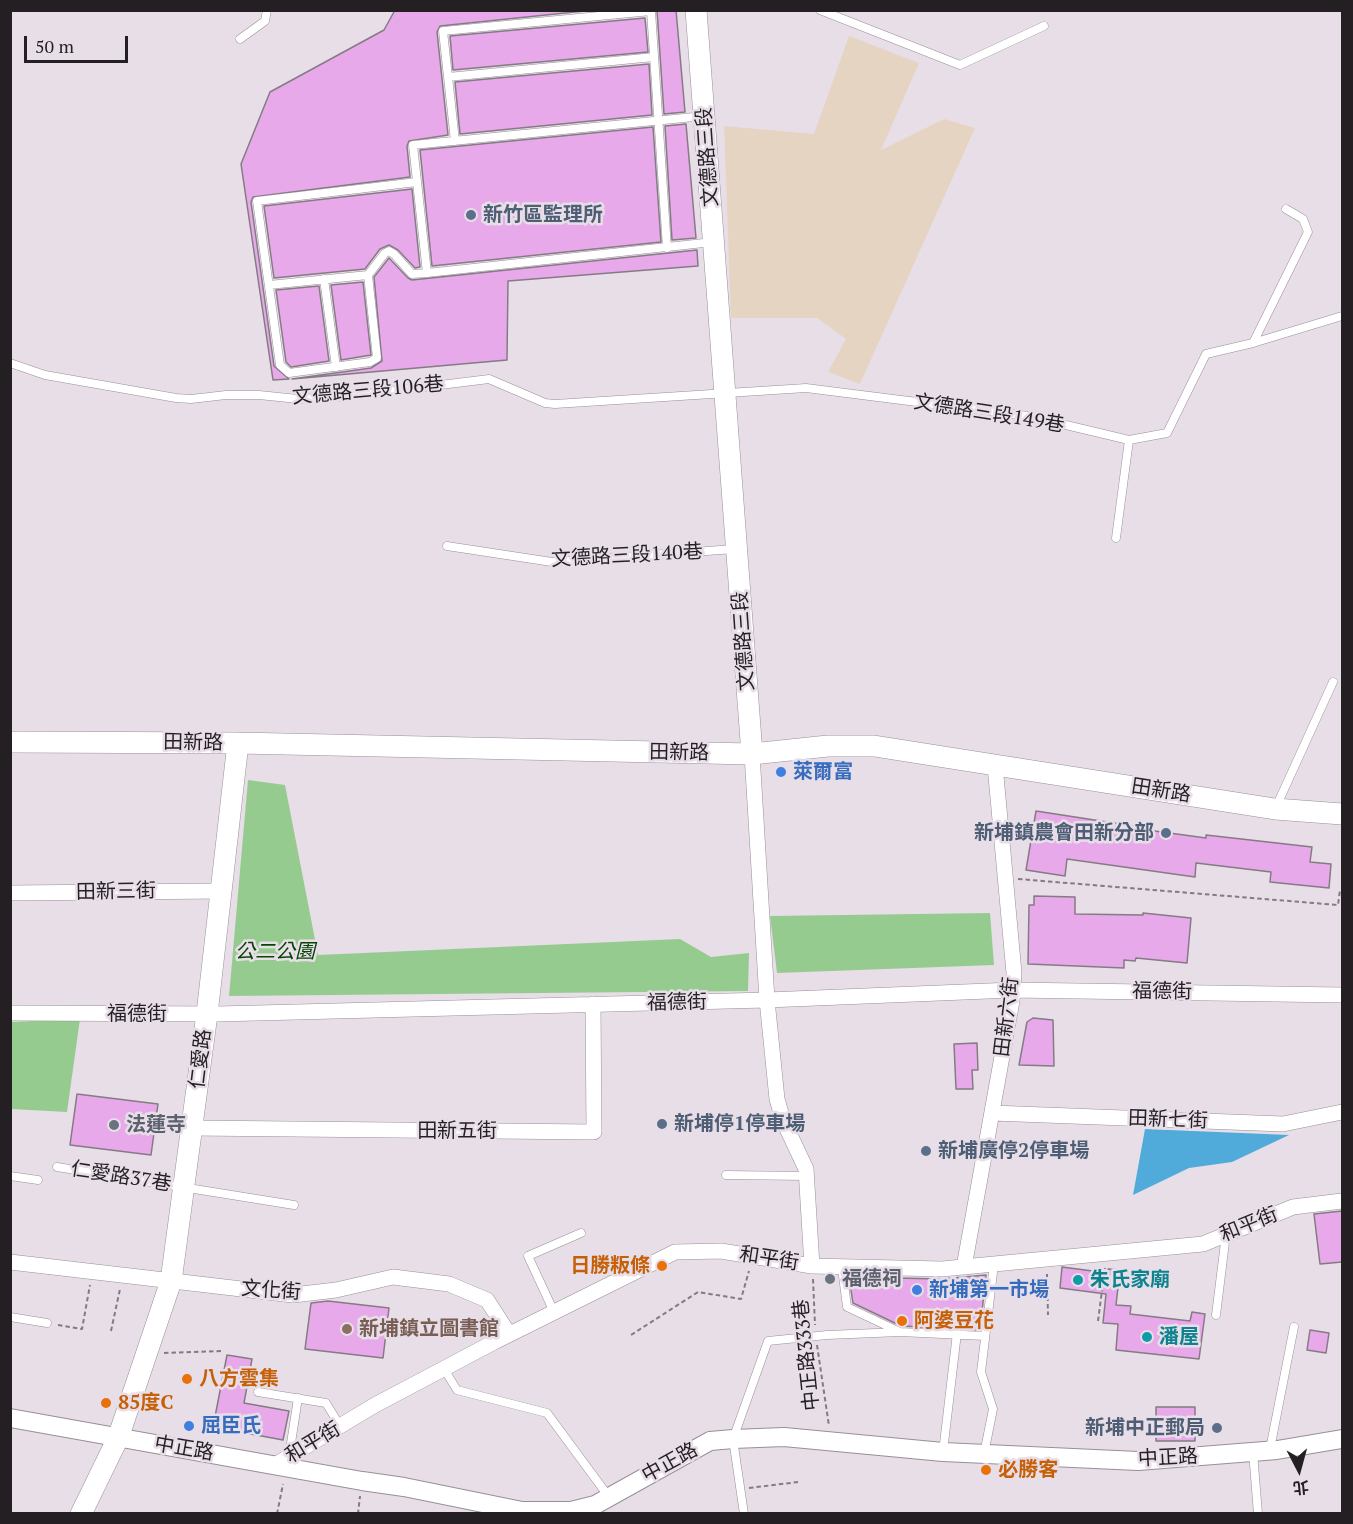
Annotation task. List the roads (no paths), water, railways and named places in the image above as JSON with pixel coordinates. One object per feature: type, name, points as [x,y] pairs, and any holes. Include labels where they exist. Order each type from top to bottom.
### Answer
[{"type":"main road","name":"文德路三段","points":[[696,10],[752,754]]},
{"type":"main road","name":"田新路","points":[[10,742],[752,754],[828,746],[874,746],[1275,809],[1342,814]]},
{"type":"main road","name":"仁愛路","points":[[81,1514],[118,1438],[171,1281],[207,1014],[238,744]]},
{"type":"street","name":"文德路三段","points":[[752,754],[768,1000],[777,1099],[783,1120],[801,1155],[807,1176],[812,1266]]},
{"type":"street","name":"田新六街","points":[[964,1267],[1013,990],[1014,973],[995,765]]},
{"type":"street","name":"田新三街","points":[[10,893],[222,891]]},
{"type":"street","name":"福德街","points":[[10,1013],[207,1014],[768,1000],[1013,990],[1342,995]]},
{"type":"street","name":"田新五街","points":[[192,1128],[594,1132],[593,1004]]},
{"type":"street","name":"田新七街","points":[[992,1113],[1283,1124],[1342,1112]]},
{"type":"street","name":"和平街","points":[[283,1463],[340,1426],[509,1334],[675,1252],[721,1251],[812,1266],[842,1268],[942,1269],[1203,1244],[1293,1207],[1342,1201]]},
{"type":"street","name":"文化街","points":[[10,1262],[293,1295],[336,1290],[393,1276],[449,1284],[487,1300],[509,1334]]},
{"type":"street","name":"中正路","points":[[10,1418],[118,1438],[283,1463],[522,1510],[571,1512],[609,1497],[710,1441],[784,1437],[943,1452],[1138,1461],[1262,1452],[1342,1439]]},
{"type":"lane","points":[[240,39],[265,21],[267,10]]},
{"type":"lane","points":[[820,10],[960,65],[1044,26]]},
{"type":"lane","points":[[456,141],[443,31],[651,11],[667,248]]},
{"type":"lane","points":[[448,77],[654,57]]},
{"type":"lane","points":[[427,273],[413,145],[705,116]]},
{"type":"lane","points":[[417,182],[257,201],[280,365],[289,373],[370,362],[377,358],[368,275],[385,253],[394,254],[412,274],[714,242]]},
{"type":"lane","points":[[1253,343],[1308,232],[1303,219],[1286,209]]},
{"type":"lane","points":[[269,285],[368,275]]},
{"type":"lane","points":[[324,279],[336,367]]},
{"type":"lane","name":"文德路三段149巷","points":[[724,392],[806,388],[1028,416],[1129,441],[1167,433],[1206,354],[1253,343],[1342,316]]},
{"type":"lane","name":"文德路三段106巷","points":[[10,363],[45,375],[191,399],[226,395],[259,395],[298,399],[351,396],[489,379],[545,403],[555,404],[724,392]]},
{"type":"lane","points":[[1116,538],[1129,441]]},
{"type":"lane","name":"文德路三段140巷","points":[[447,546],[552,562],[737,549]]},
{"type":"lane","points":[[1275,809],[1333,682]]},
{"type":"lane","name":"仁愛路37巷","points":[[57,1167],[294,1205]]},
{"type":"lane","points":[[726,1175],[807,1176]]},
{"type":"lane","points":[[10,1176],[38,1180]]},
{"type":"lane","points":[[554,1312],[528,1256],[581,1233]]},
{"type":"lane","points":[[1216,1315],[1226,1234]]},
{"type":"lane","points":[[984,1454],[993,1409],[981,1372],[994,1264]]},
{"type":"lane","points":[[842,1268],[847,1307],[900,1332]]},
{"type":"lane","points":[[10,1317],[47,1323]]},
{"type":"lane","points":[[1258,1514],[1262,1452],[1294,1327]]},
{"type":"lane","points":[[744,1514],[733,1439],[768,1341],[900,1332],[984,1336]]},
{"type":"lane","points":[[943,1452],[957,1333]]},
{"type":"lane","points":[[444,1369],[458,1390],[547,1413],[609,1497]]},
{"type":"lane","points":[[258,1392],[326,1402],[340,1426]]},
{"type":"lane","points":[[283,1463],[298,1398]]},
{"type":"water","points":[[1145,1129],[1289,1135],[1232,1162],[1189,1168],[1133,1195]]},
{"type":"place","name":"新竹區監理所","points":[[471,215]]},
{"type":"place","name":"萊爾富","points":[[781,772]]},
{"type":"place","name":"新埔鎮農會田新分部","points":[[1166,833]]},
{"type":"place","name":"新埔停1停車場","points":[[662,1124]]},
{"type":"place","name":"法蓮寺","points":[[114,1125]]},
{"type":"place","name":"新埔廣停2停車場","points":[[926,1151]]},
{"type":"place","name":"日勝粄條","points":[[662,1266]]},
{"type":"place","name":"福德祠","points":[[830,1279]]},
{"type":"place","name":"朱氏家廟","points":[[1078,1280]]},
{"type":"place","name":"新埔第一市場","points":[[917,1290]]},
{"type":"place","name":"阿婆豆花","points":[[902,1321]]},
{"type":"place","name":"新埔鎮立圖書館","points":[[347,1329]]},
{"type":"place","name":"潘屋","points":[[1147,1337]]},
{"type":"place","name":"八方雲集","points":[[187,1379]]},
{"type":"place","name":"85度C","points":[[106,1403]]},
{"type":"place","name":"屈臣氏","points":[[189,1426]]},
{"type":"place","name":"新埔中正郵局","points":[[1217,1428]]},
{"type":"place","name":"必勝客","points":[[986,1470]]},
{"type":"park label","name":"公二公園","points":[[275,952]]}]
